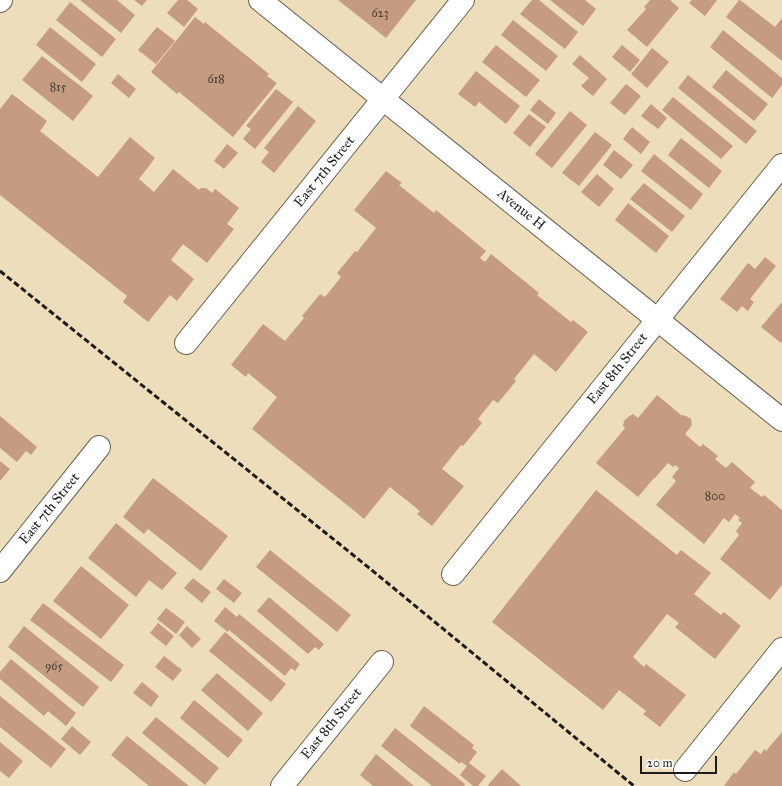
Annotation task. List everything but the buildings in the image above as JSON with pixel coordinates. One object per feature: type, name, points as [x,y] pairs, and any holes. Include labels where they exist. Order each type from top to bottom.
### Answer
[{"type":"street","name":"Avenue H","points":[[260,0],[782,420]]},
{"type":"street","name":"East 7th Street","points":[[186,343],[463,0]]},
{"type":"street","name":"East 8th Street","points":[[453,574],[782,165]]},
{"type":"street","name":"East 7th Street","points":[[0,571],[99,447]]},
{"type":"street","points":[[685,770],[782,649]]},
{"type":"street","name":"East 8th Street","points":[[282,786],[382,662]]},
{"type":"railway","points":[[0,271],[368,567],[634,786]]}]
